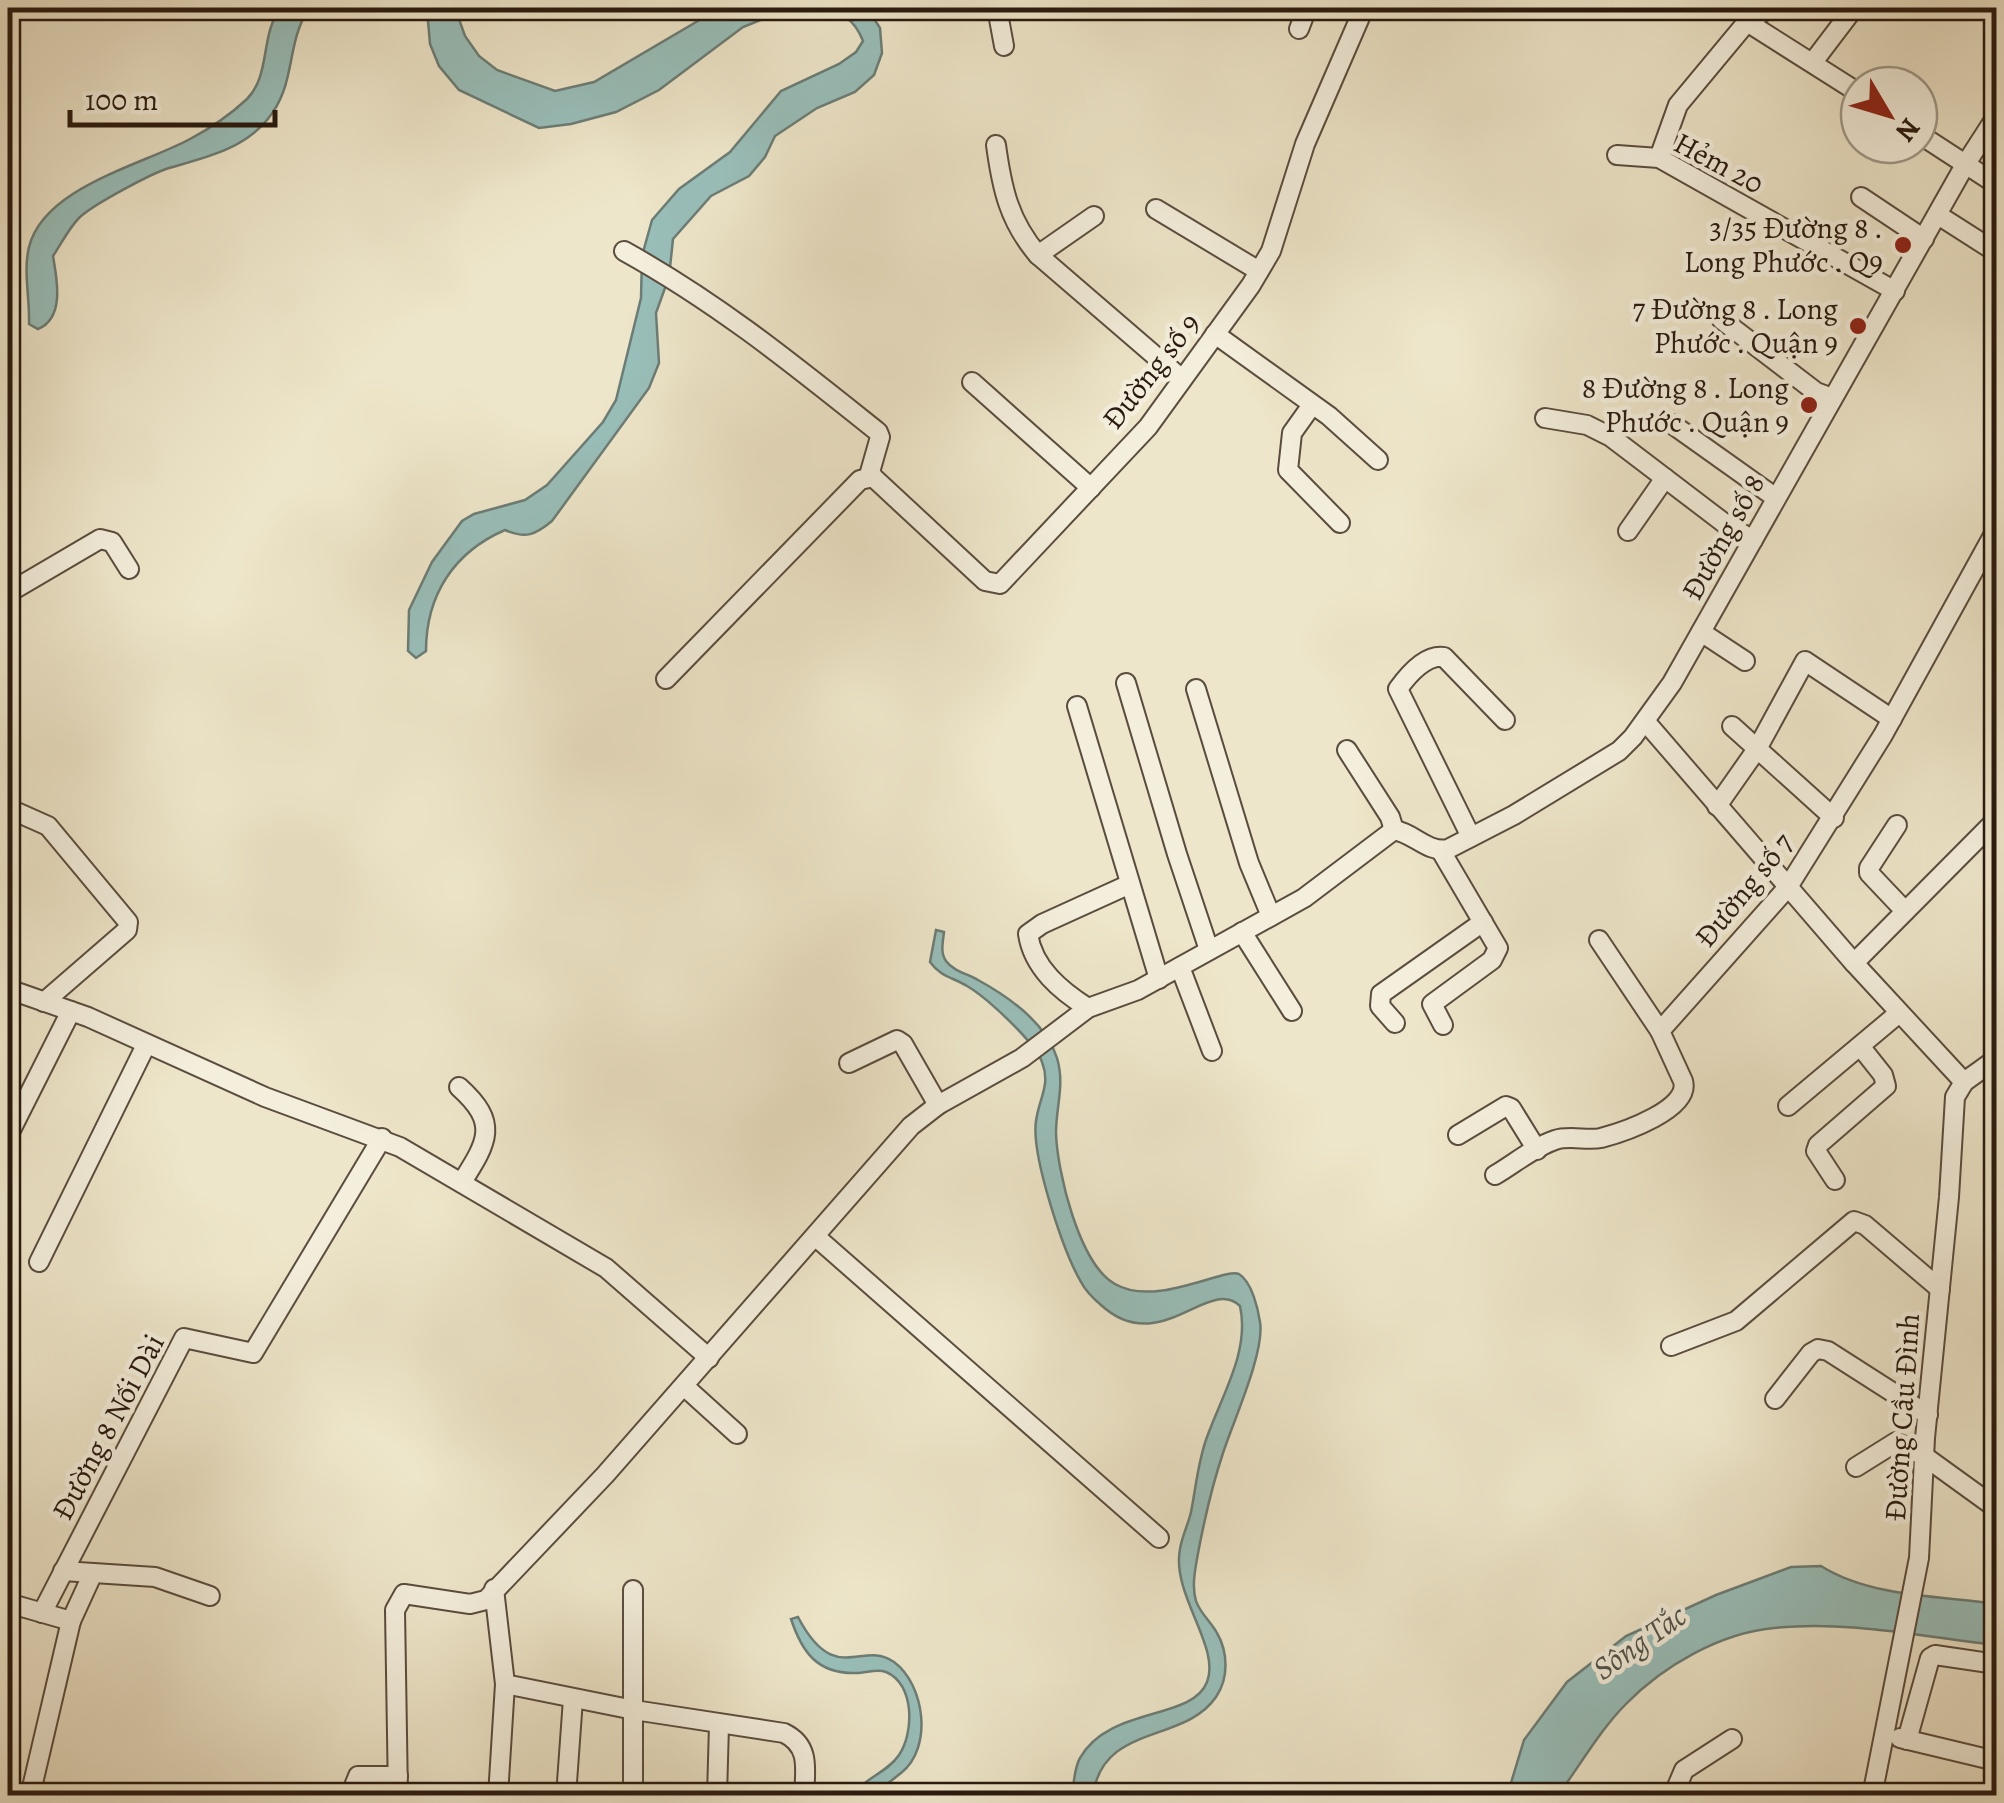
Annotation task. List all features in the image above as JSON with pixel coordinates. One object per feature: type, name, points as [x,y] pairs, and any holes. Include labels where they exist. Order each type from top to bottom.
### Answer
[{"type":"street","points":[[997,8],[1004,46]]},
{"type":"street","points":[[1299,29],[1308,8]]},
{"type":"street","name":"Đường số 9","points":[[873,478],[985,581],[1000,584],[1148,426],[1259,271],[1271,250],[1306,144],[1364,8]]},
{"type":"street","points":[[1659,158],[1678,104],[1747,22],[1769,8]]},
{"type":"street","points":[[1813,62],[1854,8]]},
{"type":"street","points":[[1747,22],[1839,80]]},
{"type":"street","name":"Đường số 8","points":[[1440,851],[1619,751],[1645,721],[1672,683],[1996,117]]},
{"type":"street","points":[[996,146],[1008,210],[1023,237],[1038,255],[1182,380]]},
{"type":"street","points":[[1939,148],[1996,184]]},
{"type":"street","name":"Hẻm 20","points":[[1617,155],[1659,158],[1895,292]]},
{"type":"street","points":[[1861,197],[1924,240]]},
{"type":"street","points":[[1156,209],[1259,271]]},
{"type":"street","points":[[1938,215],[1996,252]]},
{"type":"street","points":[[1038,255],[1094,216]]},
{"type":"street","points":[[629,254],[737,320],[880,437],[870,472],[873,478],[860,480],[666,679]]},
{"type":"street","points":[[1722,320],[1816,392],[1832,398]]},
{"type":"street","points":[[1215,334],[1312,405],[1378,460]]},
{"type":"street","points":[[972,382],[1090,488]]},
{"type":"street","points":[[1312,405],[1292,433],[1288,470],[1340,523]]},
{"type":"street","points":[[1545,418],[1587,425],[1611,438],[1753,540]]},
{"type":"street","points":[[1672,424],[1776,498]]},
{"type":"street","points":[[1628,531],[1665,478]]},
{"type":"street","name":"Đường số 7","points":[[1660,1031],[1788,887],[1892,719],[1996,530]]},
{"type":"street","points":[[8,592],[100,539],[112,542],[129,569]]},
{"type":"street","points":[[1701,632],[1745,661]]},
{"type":"street","points":[[1471,837],[1398,689],[1429,658],[1438,655],[1504,720]]},
{"type":"street","points":[[1717,806],[1758,749],[1805,662],[1892,719]]},
{"type":"street","points":[[1126,683],[1209,950]]},
{"type":"street","points":[[1196,689],[1248,864],[1272,916]]},
{"type":"street","points":[[1078,706],[1158,979]]},
{"type":"street","points":[[1645,721],[1854,963],[1964,1082],[1996,1058]]},
{"type":"street","points":[[1732,726],[1834,818]]},
{"type":"street","points":[[1347,750],[1390,816],[1394,830],[1440,851],[1498,948],[1496,956],[1435,1000],[1432,1009],[1443,1025]]},
{"type":"street","points":[[8,804],[12,810],[48,826],[128,922],[127,930],[44,1002]]},
{"type":"street","points":[[1854,963],[1996,820]]},
{"type":"street","points":[[1897,825],[1869,874],[1905,912]]},
{"type":"street","points":[[350,1796],[358,1776],[398,1786],[395,1610],[400,1597],[404,1594],[479,1603],[605,1475],[911,1126],[1022,1058],[1082,1012],[1158,979],[1304,898],[1394,830]]},
{"type":"street","points":[[1082,1012],[1040,965],[1028,934],[1130,884]]},
{"type":"street","points":[[1394,1023],[1380,1006],[1381,994],[1483,922]]},
{"type":"street","points":[[1242,932],[1292,1011]]},
{"type":"street","points":[[1495,1175],[1560,1138],[1600,1138],[1674,1107],[1682,1099],[1685,1088],[1660,1031],[1599,940]]},
{"type":"street","points":[[1180,967],[1212,1051]]},
{"type":"street","points":[[11,997],[44,1002],[71,1012],[265,1097],[382,1138],[606,1268],[709,1358]]},
{"type":"street","points":[[8,1136],[71,1012]]},
{"type":"street","points":[[1788,1106],[1899,1013]]},
{"type":"street","points":[[849,1063],[897,1040],[938,1106]]},
{"type":"street","points":[[40,1262],[146,1045]]},
{"type":"street","points":[[1836,1180],[1816,1152],[1818,1145],[1886,1086],[1883,1075],[1860,1046]]},
{"type":"street","name":"Đường Cầu Đình","points":[[1872,1796],[1919,1558],[1955,1097],[1964,1082]]},
{"type":"street","points":[[459,1086],[480,1106],[484,1117],[483,1146],[462,1182]]},
{"type":"street","points":[[1458,1135],[1506,1106],[1512,1108],[1537,1150]]},
{"type":"street","name":"Đường 8 Nối Dài","points":[[42,1613],[184,1338],[254,1353],[382,1138]]},
{"type":"street","points":[[1671,1346],[1736,1321],[1854,1221],[1940,1288]]},
{"type":"street","points":[[816,1237],[1159,1538]]},
{"type":"street","points":[[1775,1399],[1818,1349],[1828,1351],[1928,1415]]},
{"type":"street","points":[[684,1386],[737,1434]]},
{"type":"street","points":[[1856,1467],[1896,1442],[1924,1456],[1996,1508]]},
{"type":"street","points":[[63,1571],[156,1578],[210,1596]]},
{"type":"street","points":[[30,1796],[71,1621],[93,1572]]},
{"type":"street","points":[[494,1588],[504,1684],[498,1796]]},
{"type":"street","points":[[633,1590],[633,1796]]},
{"type":"street","points":[[8,1603],[71,1621]]},
{"type":"street","points":[[1907,1740],[1930,1658],[1935,1654],[1996,1664]]},
{"type":"street","points":[[504,1684],[573,1700],[784,1733],[805,1754],[804,1796]]},
{"type":"street","points":[[566,1796],[573,1700]]},
{"type":"street","points":[[716,1796],[719,1725]]},
{"type":"street","points":[[1883,1734],[1996,1761]]},
{"type":"street","points":[[1673,1796],[1684,1770],[1732,1738]]},
{"type":"water","points":[[281,8],[309,8],[297,36],[283,93],[267,120],[233,146],[158,172],[79,218],[53,256],[57,297],[52,316],[38,329],[29,324],[27,256],[38,226],[74,193],[190,139],[247,99],[259,78],[270,29]]},
{"type":"water","points":[[432,8],[455,8],[465,36],[479,56],[497,70],[555,91],[594,82],[720,8],[816,8],[781,12],[743,27],[659,90],[616,112],[539,128],[459,90],[439,66],[430,44],[428,21]]},
{"type":"water","points":[[819,8],[867,8],[880,28],[882,53],[874,75],[855,92],[817,108],[775,136],[765,157],[749,176],[711,196],[673,239],[669,277],[656,313],[659,363],[649,388],[552,521],[530,534],[505,530],[471,550],[458,563],[446,578],[431,612],[426,651],[416,658],[408,651],[409,610],[432,562],[462,521],[525,500],[547,485],[603,422],[616,400],[641,298],[642,256],[652,220],[679,189],[730,152],[781,91],[839,64],[856,52],[863,41],[846,18]]},
{"type":"water","points":[[936,930],[944,932],[943,954],[949,964],[1014,1003],[1052,1045],[1060,1077],[1056,1133],[1061,1170],[1072,1215],[1102,1273],[1115,1284],[1150,1292],[1239,1274],[1251,1289],[1259,1317],[1258,1351],[1216,1476],[1194,1575],[1196,1601],[1223,1648],[1223,1682],[1202,1712],[1112,1756],[1100,1772],[1093,1795],[1072,1795],[1078,1762],[1093,1741],[1129,1721],[1185,1703],[1207,1682],[1207,1653],[1182,1584],[1180,1549],[1204,1446],[1238,1356],[1240,1306],[1228,1299],[1214,1300],[1163,1321],[1143,1324],[1123,1319],[1087,1291],[1058,1226],[1038,1156],[1036,1121],[1045,1078],[1042,1062],[1030,1043],[997,1010],[930,962]]},
{"type":"water","name":"Sông Tắc","points":[[1821,1566],[1883,1590],[1996,1604],[1996,1645],[1829,1626],[1774,1628],[1733,1637],[1694,1654],[1641,1690],[1602,1732],[1561,1795],[1507,1796],[1524,1740],[1567,1682],[1626,1636],[1716,1595],[1791,1567]]},
{"type":"water","points":[[798,1617],[824,1651],[848,1658],[882,1656],[905,1672],[913,1686],[921,1717],[918,1748],[901,1773],[873,1792],[854,1795],[894,1761],[904,1746],[909,1722],[907,1698],[896,1678],[883,1671],[842,1672],[821,1665],[800,1641],[791,1619]]},
{"type":"place","name":"3/35 Đường 8 . Long Phước . Q9","points":[[1903,245]]},
{"type":"place","name":"7 Đường 8 . Long Phước . Quận 9","points":[[1858,326]]},
{"type":"place","name":"8 Đường 8 . Long Phước . Quận 9","points":[[1809,405]]}]
